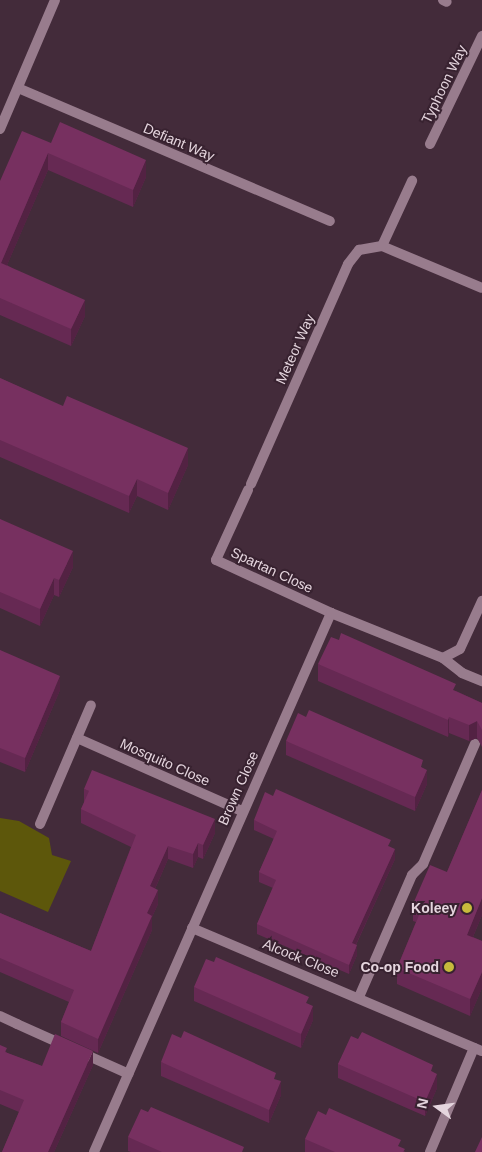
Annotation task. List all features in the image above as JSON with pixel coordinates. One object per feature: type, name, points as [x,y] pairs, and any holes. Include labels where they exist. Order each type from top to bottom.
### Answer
[{"type":"street","points":[[0,129],[55,0]]},
{"type":"street","name":"Typhoon Way","points":[[430,144],[482,36]]},
{"type":"street","name":"Defiant Way","points":[[18,88],[330,221]]},
{"type":"street","points":[[412,181],[382,246],[482,288]]},
{"type":"street","name":"Meteor Way","points":[[250,487],[348,264],[359,250],[382,246]]},
{"type":"street","name":"Spartan Close","points":[[250,487],[216,560],[331,613]]},
{"type":"street","points":[[443,658],[460,649],[482,601]]},
{"type":"street","points":[[331,613],[443,658],[462,673],[482,681]]},
{"type":"street","name":"Brown Close","points":[[94,1152],[242,811],[331,613]]},
{"type":"street","points":[[40,824],[91,705]]},
{"type":"street","name":"Mosquito Close","points":[[77,738],[242,811]]},
{"type":"street","points":[[359,997],[412,875],[423,864],[475,744]]},
{"type":"street","name":"Alcock Close","points":[[192,928],[359,997],[478,1049]]},
{"type":"street","points":[[0,1016],[129,1074]]},
{"type":"street","points":[[430,1152],[478,1049]]},
{"type":"shaded area","points":[[0,818],[19,821],[49,838],[52,855],[71,861],[48,912],[0,891]]},
{"type":"building","points":[[60,122],[146,160],[133,190],[48,153],[1,263],[85,300],[71,329],[0,298],[0,181],[22,131],[51,143]]},
{"type":"building","points":[[0,378],[63,406],[67,396],[188,448],[168,493],[137,479],[129,496],[0,440]]},
{"type":"building","points":[[0,519],[73,551],[59,580],[54,578],[40,609],[0,592]]},
{"type":"building","points":[[341,633],[456,684],[453,690],[482,703],[482,730],[477,721],[469,725],[449,717],[448,720],[318,664],[331,637],[339,640]]},
{"type":"building","points":[[0,650],[60,676],[25,758],[0,748]]},
{"type":"building","points":[[309,710],[423,760],[421,767],[427,770],[415,797],[286,741],[298,713],[306,717]]},
{"type":"building","points":[[92,770],[215,819],[203,845],[198,843],[193,854],[168,846],[150,886],[158,890],[147,913],[152,916],[98,1039],[61,1022],[74,990],[0,958],[0,913],[91,951],[136,835],[81,809],[89,791],[84,789]]},
{"type":"building","points":[[276,789],[391,840],[388,846],[395,849],[352,943],[357,945],[349,965],[257,924],[276,880],[259,872],[277,831],[254,820],[265,792],[273,796]]},
{"type":"building","points":[[482,790],[482,898],[467,935],[482,941],[482,972],[470,999],[397,968],[422,908],[413,904],[430,865],[447,872]]},
{"type":"building","points":[[216,957],[309,997],[306,1003],[313,1006],[301,1034],[194,987],[206,959],[214,962]]},
{"type":"building","points":[[184,1031],[276,1073],[274,1079],[281,1081],[269,1110],[161,1062],[172,1034],[181,1038]]},
{"type":"building","points":[[362,1032],[433,1065],[431,1071],[437,1074],[425,1102],[338,1064],[351,1036],[358,1039]]},
{"type":"building","points":[[55,1034],[93,1051],[48,1152],[2,1152],[24,1100],[0,1090],[0,1045],[7,1048],[5,1052],[42,1066]]},
{"type":"building","points":[[151,1107],[244,1147],[242,1152],[162,1152],[128,1137],[141,1109],[148,1112]]},
{"type":"building","points":[[329,1108],[401,1140],[398,1146],[405,1149],[403,1152],[335,1152],[305,1139],[318,1111],[326,1115]]},
{"type":"building","points":[[482,1137],[482,1152],[475,1152]]},
{"type":"place","name":"Koleey","points":[[467,908]]},
{"type":"place","name":"Co-op Food","points":[[449,967]]}]
